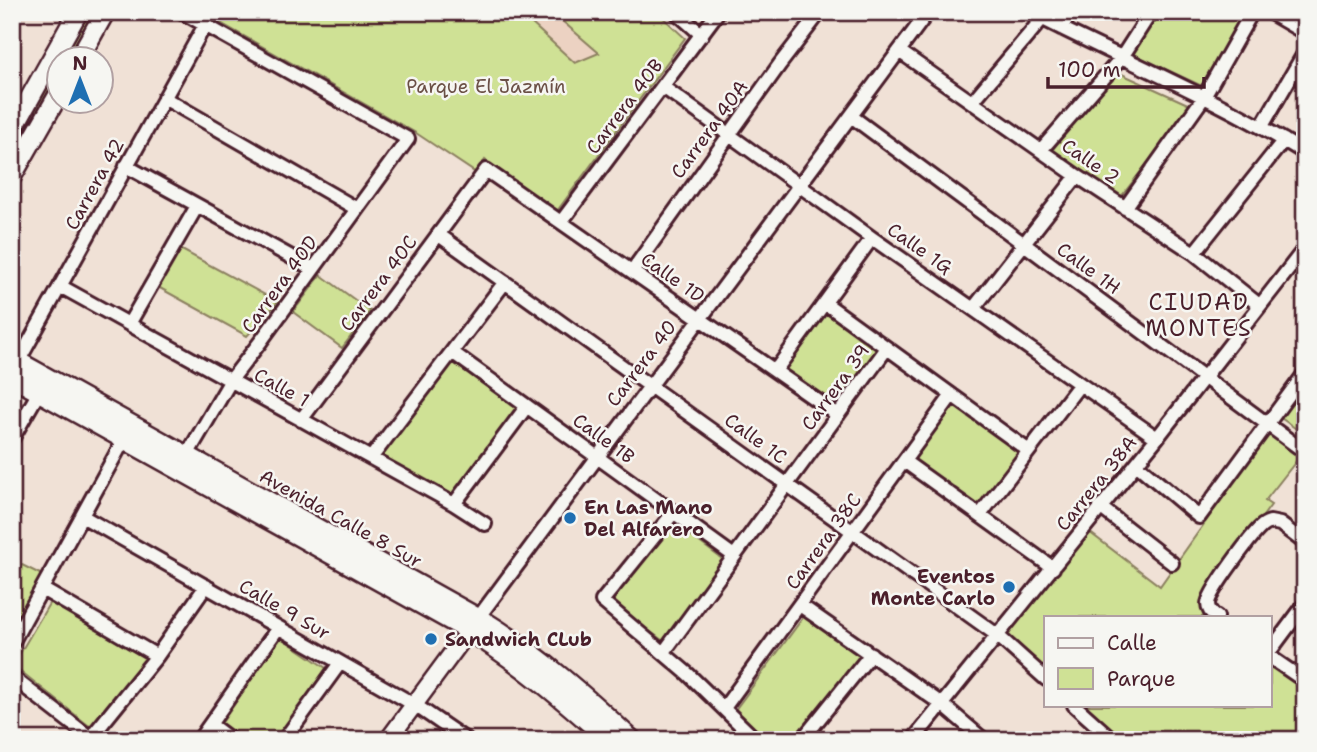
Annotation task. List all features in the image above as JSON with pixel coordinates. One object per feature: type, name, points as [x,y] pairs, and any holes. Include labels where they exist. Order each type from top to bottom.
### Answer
[{"type":"main road","points":[[12,130],[18,107],[78,12]]},
{"type":"main road","points":[[86,46],[105,12]]},
{"type":"main road","points":[[12,176],[46,116]]},
{"type":"main road","name":"Avenida Calle 8 Sur","points":[[14,366],[39,392],[187,455],[473,625],[495,647],[541,680],[608,740]]},
{"type":"main road","name":"Avenida Calle 8 Sur","points":[[14,366],[550,668],[632,740]]},
{"type":"street","points":[[182,12],[205,25]]},
{"type":"street","points":[[676,12],[702,35]]},
{"type":"street","name":"Carrera 40B","points":[[561,222],[718,12]]},
{"type":"street","name":"Carrera 40A","points":[[632,271],[779,64],[820,12]]},
{"type":"street","name":"Carrera 40","points":[[388,740],[928,12]]},
{"type":"street","points":[[1029,12],[1262,126],[1305,153]]},
{"type":"street","points":[[1061,28],[1071,12]]},
{"type":"street","points":[[1041,150],[1122,57],[1151,12]]},
{"type":"street","points":[[1125,208],[1204,97],[1252,12]]},
{"type":"street","points":[[1269,12],[1305,33]]},
{"type":"street","points":[[972,102],[1042,19]]},
{"type":"street","name":"Carrera 42","points":[[14,366],[205,25]]},
{"type":"street","name":"Carrera 40D","points":[[187,455],[231,380],[408,139],[205,25]]},
{"type":"street","name":"Calle 2","points":[[899,51],[1077,176],[1194,253],[1259,305]]},
{"type":"street","points":[[1262,126],[1303,59]]},
{"type":"street","name":"Calle 1G","points":[[663,87],[1157,438]]},
{"type":"street","points":[[164,98],[357,209]]},
{"type":"street","name":"Calle 1H","points":[[851,116],[1305,452]]},
{"type":"street","points":[[1194,253],[1284,140]]},
{"type":"street","points":[[126,166],[313,270]]},
{"type":"street","name":"Calle 1D","points":[[486,170],[838,415]]},
{"type":"street","name":"Carrera 40C","points":[[302,420],[486,170]]},
{"type":"street","points":[[973,309],[1077,176]]},
{"type":"street","points":[[129,324],[197,206]]},
{"type":"street","name":"Calle 1C","points":[[439,235],[997,635],[1044,677]]},
{"type":"street","points":[[775,372],[872,238]]},
{"type":"street","name":"Carrera 38A","points":[[914,740],[1157,438],[1305,248]]},
{"type":"street","points":[[371,458],[505,282]]},
{"type":"street","name":"Calle 1","points":[[60,286],[454,504],[485,524]]},
{"type":"street","points":[[825,303],[1029,451]]},
{"type":"street","name":"Carrera 39","points":[[664,652],[887,348]]},
{"type":"street","name":"Calle 1B","points":[[452,352],[734,556]]},
{"type":"street","points":[[1136,464],[1199,517],[1305,373]]},
{"type":"street","points":[[980,515],[1080,384]]},
{"type":"street","points":[[12,439],[39,392]]},
{"type":"street","name":"Carrera 38C","points":[[724,708],[952,395]]},
{"type":"street","points":[[454,504],[527,406]]},
{"type":"street","points":[[12,643],[128,432]]},
{"type":"street","points":[[904,461],[1053,568]]},
{"type":"street","points":[[1100,507],[1172,563]]},
{"type":"street","points":[[674,512],[603,601],[664,652],[756,740]]},
{"type":"street","name":"Calle 9 Sur","points":[[82,516],[415,705],[466,740]]},
{"type":"street","points":[[1216,616],[1208,606],[1210,596],[1262,526],[1270,522],[1280,524],[1305,543]]},
{"type":"street","points":[[12,677],[91,739],[157,656],[206,586]]},
{"type":"street","points":[[42,589],[157,656]]},
{"type":"street","points":[[1272,649],[1305,604]]},
{"type":"street","points":[[800,605],[943,705],[984,740]]},
{"type":"street","points":[[199,740],[278,628]]},
{"type":"street","points":[[802,740],[871,654]]},
{"type":"street","points":[[1272,658],[1305,681]]},
{"type":"street","points":[[284,740],[340,663]]},
{"type":"street","points":[[1075,706],[1113,740]]},
{"type":"street","points":[[211,725],[231,740]]},
{"type":"shaded area","points":[[519,12],[657,12],[670,25],[575,64]]},
{"type":"green space","points":[[86,12],[94,12],[75,46],[67,46]]},
{"type":"green space","name":"Parque El Jazmín","points":[[201,12],[519,12],[575,63],[599,53],[561,20],[564,15],[561,12],[657,12],[685,38],[557,211],[485,160],[476,173],[416,133]]},
{"type":"green space","points":[[1159,12],[1246,12],[1204,87],[1133,54]]},
{"type":"green space","points":[[1115,71],[1192,106],[1120,198],[1050,153]]},
{"type":"green space","points":[[46,83],[46,98],[38,113],[31,109]]},
{"type":"green space","points":[[24,122],[31,125],[12,158],[12,143]]},
{"type":"green space","points":[[180,249],[278,302],[247,336],[158,287]]},
{"type":"green space","points":[[321,275],[370,311],[342,348],[293,312]]},
{"type":"green space","points":[[825,313],[879,351],[837,409],[783,370]]},
{"type":"green space","points":[[450,360],[518,410],[450,500],[378,459]]},
{"type":"green space","points":[[1305,380],[1305,435],[1278,416]]},
{"type":"green space","points":[[955,403],[1020,451],[977,507],[913,459]]},
{"type":"green space","points":[[1271,432],[1304,451],[1265,501],[1271,505],[1204,597],[1205,616],[1044,616],[1044,668],[1006,636],[1089,532],[1160,586]]},
{"type":"green space","points":[[670,520],[726,562],[666,643],[609,601]]},
{"type":"green space","points":[[12,560],[42,575],[12,627]]},
{"type":"green space","points":[[50,602],[148,660],[93,729],[13,665]]},
{"type":"green space","points":[[805,615],[862,657],[797,740],[768,740],[735,710]]},
{"type":"green space","points":[[280,637],[326,668],[278,740],[238,740],[219,727]]},
{"type":"green space","points":[[1272,666],[1305,691],[1305,740],[1122,740],[1086,706],[1272,706]]},
{"type":"place","name":"En Las Mano Del Alfarero","points":[[570,518]]},
{"type":"place","name":"Eventos Monte Carlo","points":[[1009,587]]},
{"type":"place","name":"Sandwich CLub","points":[[431,639]]},
{"type":"district","name":"CIUDAD MONTES","points":[[1199,315]]}]
